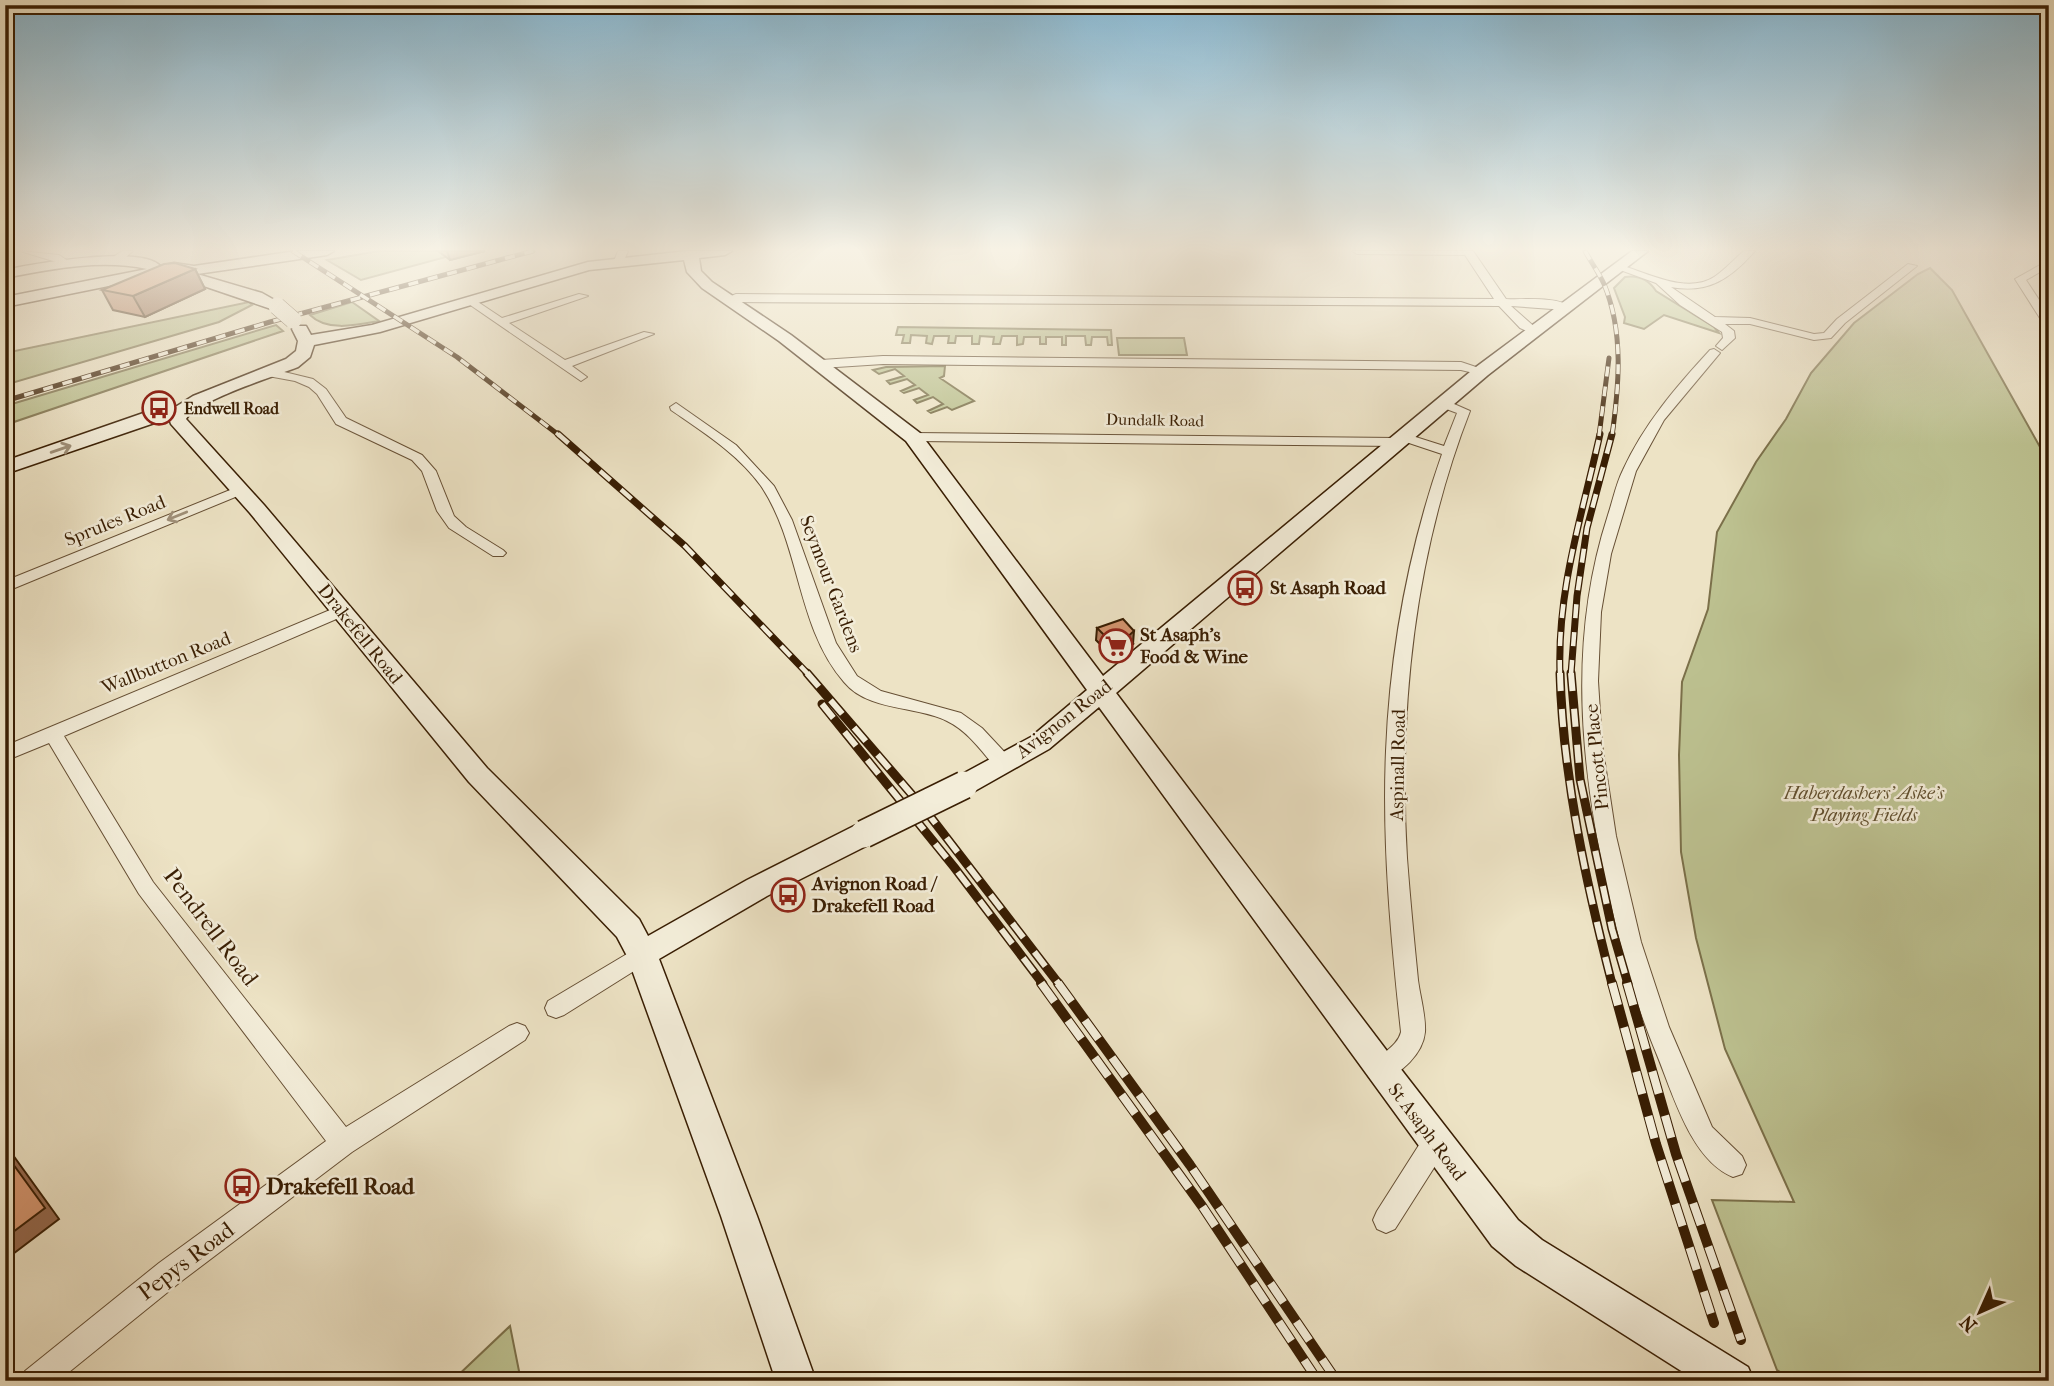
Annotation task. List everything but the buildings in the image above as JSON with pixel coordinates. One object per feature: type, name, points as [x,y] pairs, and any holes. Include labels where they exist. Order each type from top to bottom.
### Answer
[{"type":"street","points":[[5,468],[161,413],[182,411],[199,400],[292,363],[304,353],[306,341],[288,316]]},
{"type":"street","points":[[306,341],[374,328],[415,316]]},
{"type":"street","points":[[491,316],[581,377]]},
{"type":"street","points":[[500,322],[520,316]]},
{"type":"street","name":"St Asaph Road","points":[[753,316],[821,364],[913,437],[1435,1143],[1505,1233],[1529,1253],[1734,1381]]},
{"type":"street","points":[[1513,316],[1521,326],[1534,331]]},
{"type":"street","name":"Avignon Road","points":[[642,954],[757,888],[964,785],[1040,743],[1400,440],[1454,407],[1482,371],[1554,316]]},
{"type":"street","points":[[1705,316],[1713,320],[1750,321],[1814,337],[1827,336],[1848,316]]},
{"type":"street","name":"Pincott Place","points":[[1713,320],[1730,334],[1658,419],[1629,471],[1602,554],[1592,612],[1589,681],[1593,744],[1606,836],[1630,942],[1657,1027],[1703,1135],[1733,1165]]},
{"type":"street","points":[[563,365],[649,334]]},
{"type":"street","points":[[821,364],[844,360],[1247,363],[1461,366],[1482,371]]},
{"type":"street","points":[[272,373],[315,384],[323,393],[332,413],[343,422],[412,454],[428,468],[440,503],[450,521],[498,553]]},
{"type":"street","name":"Seymour Gardens","points":[[676,407],[739,455],[764,481],[776,499],[822,627],[840,666],[851,680],[884,699],[932,708],[954,717],[973,729],[1004,764]]},
{"type":"street","name":"Aspinall Road","points":[[1381,1070],[1409,1047],[1413,1032],[1398,905],[1395,751],[1402,665],[1415,584],[1447,451],[1454,407]]},
{"type":"street","name":"Drakefell Road","points":[[182,411],[177,420],[342,610],[355,631],[478,775],[628,929],[642,954],[739,1216],[796,1381]]},
{"type":"street","name":"Dundalk Road","points":[[913,437],[1400,440]]},
{"type":"street","points":[[1400,440],[1447,451]]},
{"type":"street","name":"Sprules Road","points":[[5,587],[240,490]]},
{"type":"street","name":"Wallbutton Road","points":[[5,754],[342,610]]},
{"type":"street","name":"Pendrell Road","points":[[52,732],[146,888],[343,1143]]},
{"type":"street","points":[[556,1008],[642,954]]},
{"type":"street","name":"Pepys Road","points":[[35,1381],[169,1273],[343,1143],[517,1033]]},
{"type":"street","points":[[1386,1220],[1435,1143]]},
{"type":"green space","points":[[184,316],[231,316],[219,322],[5,385],[5,353]]},
{"type":"green space","points":[[311,316],[371,316],[379,321],[334,325]]},
{"type":"green space","points":[[1663,316],[1644,329],[1624,323],[1625,317]]},
{"type":"green space","points":[[1666,316],[1696,316],[1719,333]]},
{"type":"green space","name":"Haberdashers' Aske's Playing Fields","points":[[1864,316],[1966,316],[2049,463],[2049,1381],[1794,1381],[1777,1370],[1712,1200],[1794,1202],[1725,1049],[1696,938],[1681,852],[1679,755],[1682,682],[1708,609],[1717,532],[1811,373]]},
{"type":"green space","points":[[276,325],[283,331],[5,425],[5,406]]},
{"type":"green space","points":[[898,327],[1111,330],[1112,345],[1108,345],[1107,337],[1092,337],[1091,345],[1086,345],[1085,336],[1066,336],[1066,345],[1062,345],[1062,337],[1046,337],[1046,344],[1040,344],[1040,337],[1024,337],[1023,344],[1017,345],[1017,336],[1002,336],[1000,344],[993,344],[994,337],[980,336],[979,344],[972,344],[972,336],[956,336],[955,343],[948,343],[949,336],[934,336],[932,344],[926,343],[927,336],[911,335],[910,343],[902,343],[904,335],[896,335]]},
{"type":"green space","points":[[1117,338],[1184,338],[1187,355],[1119,355]]},
{"type":"green space","points":[[945,366],[944,376],[940,378],[974,401],[952,410],[947,407],[931,413],[928,411],[943,404],[933,397],[917,403],[914,400],[928,395],[919,388],[904,393],[901,391],[915,385],[907,379],[890,384],[887,381],[904,376],[895,369],[879,374],[873,370],[886,367]]},
{"type":"green space","points":[[510,1326],[521,1381],[452,1381]]},
{"type":"railway","points":[[5,401],[293,316]]},
{"type":"railway","points":[[393,316],[457,357],[560,436]]},
{"type":"railway","points":[[1612,436],[1618,379],[1614,316]]},
{"type":"railway","points":[[1599,436],[1609,358]]},
{"type":"railway","points":[[558,434],[685,546],[808,674]]},
{"type":"railway","points":[[1560,673],[1562,612],[1567,582],[1600,434]]},
{"type":"railway","points":[[1571,673],[1577,596],[1587,528],[1612,434]]},
{"type":"railway","points":[[807,673],[926,811],[1059,984]]},
{"type":"railway","points":[[1560,673],[1566,752],[1577,830],[1612,984]]},
{"type":"railway","points":[[1571,673],[1580,779],[1612,929],[1628,984]]},
{"type":"railway","points":[[822,704],[954,867],[1043,984]]},
{"type":"railway","points":[[1041,983],[1202,1206],[1318,1381]]},
{"type":"railway","points":[[1058,983],[1190,1165],[1337,1381]]},
{"type":"railway","points":[[1612,983],[1656,1144],[1714,1323]]},
{"type":"railway","points":[[1627,983],[1676,1154],[1741,1340]]},
{"type":"place","name":"Endwell Road","points":[[159,408]]},
{"type":"place","name":"St Asaph Road","points":[[1245,588]]},
{"type":"place","name":"St Asaph's Food & Wine","points":[[1116,646]]},
{"type":"place","name":"Avignon Road / Drakefell Road","points":[[788,895]]},
{"type":"place","name":"Drakefell Road","points":[[242,1186]]}]
